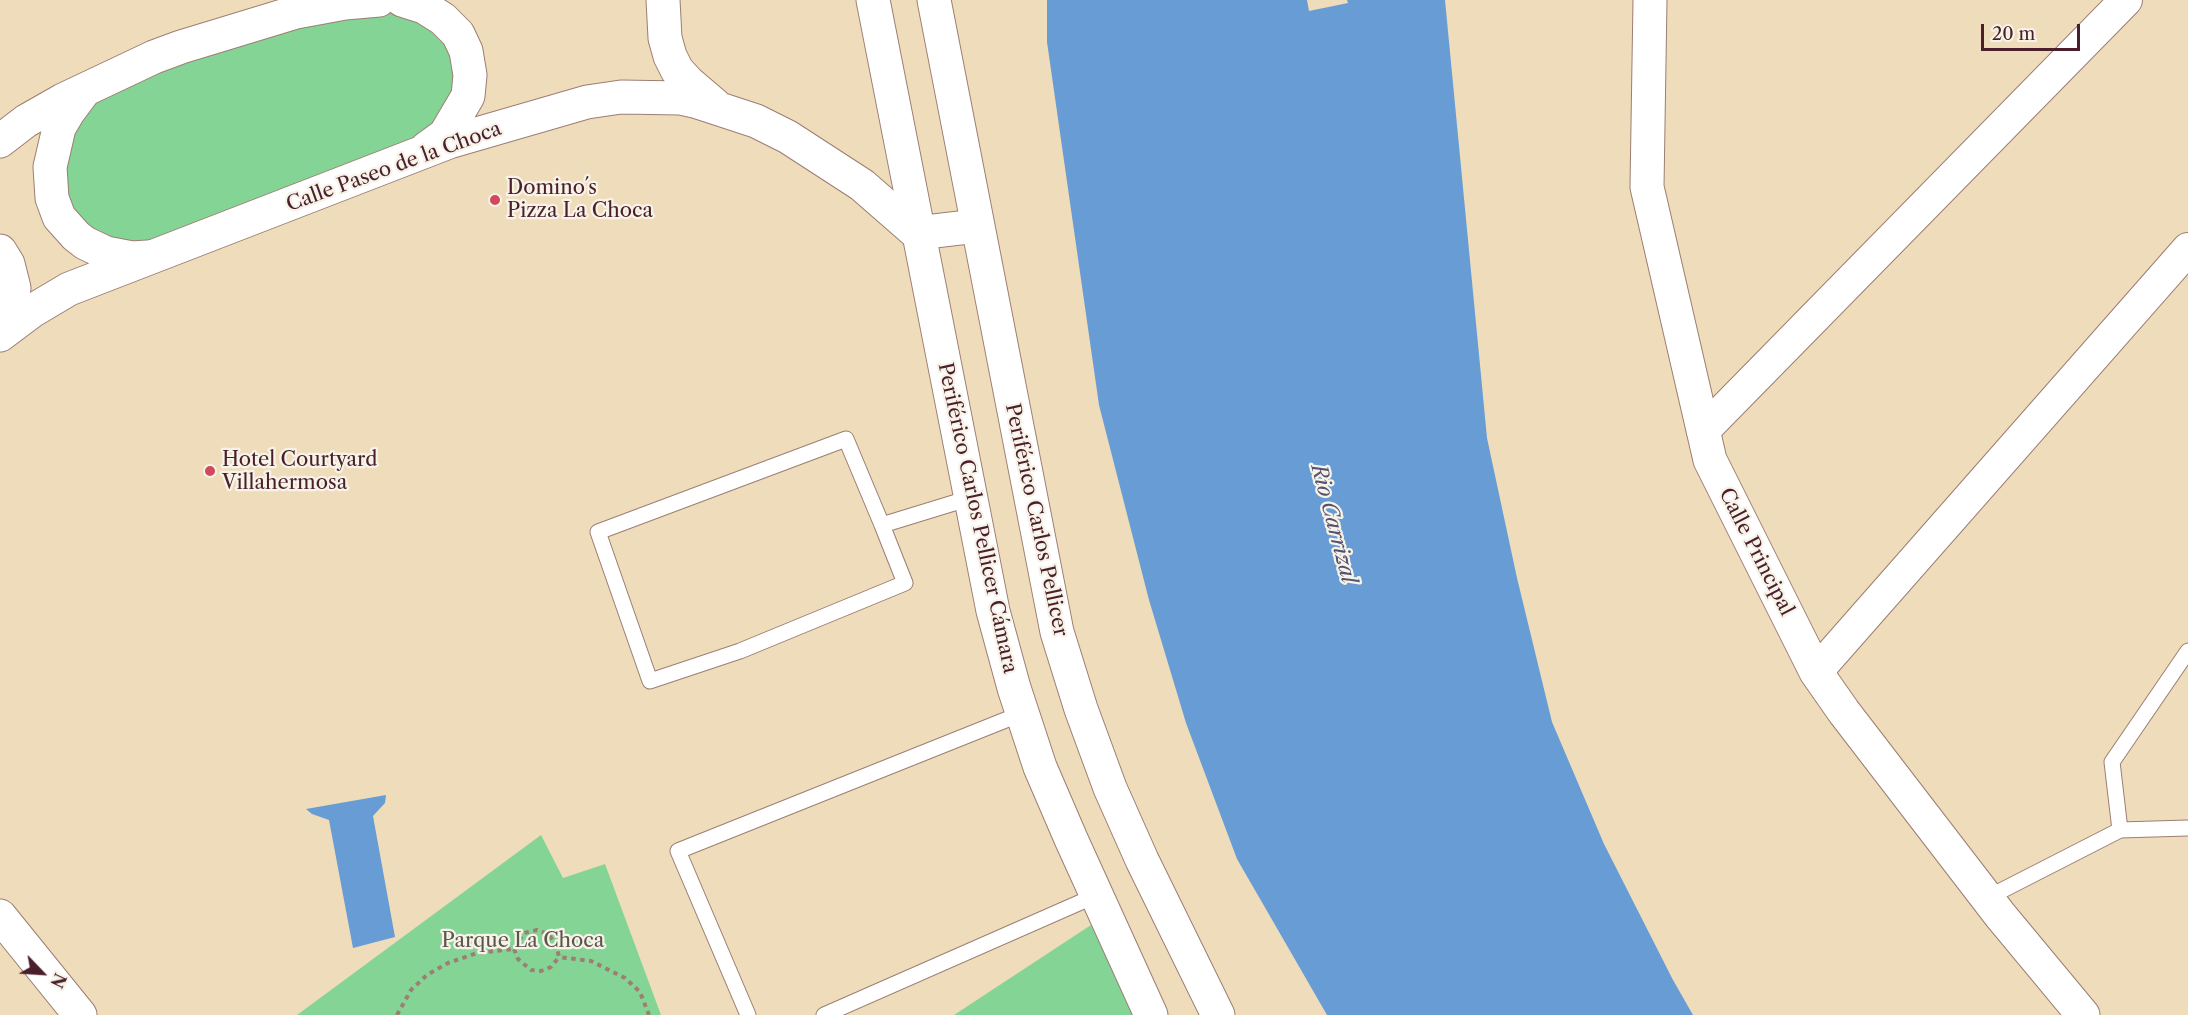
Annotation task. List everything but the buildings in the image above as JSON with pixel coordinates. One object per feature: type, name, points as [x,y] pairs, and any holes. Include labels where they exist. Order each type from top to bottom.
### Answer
[{"type":"main road","points":[[0,141],[45,110],[154,57],[241,27],[296,12],[345,3],[379,0]]},
{"type":"main road","points":[[402,0],[424,7],[443,19],[458,34],[466,51],[470,75],[468,96],[445,135],[418,154]]},
{"type":"main road","points":[[663,0],[662,18],[665,38],[677,70],[721,109]]},
{"type":"main road","name":"Periférico Carlos Pellicer Cámara","points":[[873,0],[993,611],[1041,767],[1151,1015]]},
{"type":"main road","name":"Periférico Carlos Pellicer","points":[[933,0],[1057,632],[1081,709],[1119,809],[1218,1015]]},
{"type":"main road","name":"Calle Principal","points":[[1650,0],[1647,187],[1710,460],[1816,672],[1844,712],[1987,898],[2083,1015]]},
{"type":"main road","points":[[86,90],[59,128],[54,146],[50,167],[50,187],[59,217],[76,236],[106,253],[132,258],[156,256]]},
{"type":"main road","name":"Calle Paseo de la Choca","points":[[0,334],[69,289],[418,154],[470,136],[604,99],[641,96],[680,98],[756,121],[788,137],[879,197],[917,232]]},
{"type":"main road","points":[[917,232],[977,226]]},
{"type":"main road","points":[[0,251],[8,264],[14,288],[8,320],[0,334]]},
{"type":"main road","points":[[0,916],[80,1015]]},
{"type":"street","points":[[1703,430],[2126,0]]},
{"type":"street","points":[[1816,672],[2188,249]]},
{"type":"lane","points":[[846,439],[882,525],[905,583],[740,651],[650,681],[598,532],[846,439]]},
{"type":"lane","points":[[882,525],[970,498]]},
{"type":"lane","points":[[2120,830],[2112,762],[2188,651]]},
{"type":"lane","points":[[748,1015],[678,850],[1023,713]]},
{"type":"lane","points":[[1987,898],[2120,830],[2188,828]]},
{"type":"lane","points":[[824,1015],[1097,895]]},
{"type":"path","points":[[514,949],[524,933],[537,930],[548,934],[556,944],[559,957]]},
{"type":"path","points":[[514,949],[518,959],[531,970],[541,971],[551,966],[559,957]]},
{"type":"path","points":[[397,1015],[411,990],[427,975],[448,963],[477,953],[514,949]]},
{"type":"path","points":[[559,957],[591,961],[625,978],[640,992],[649,1015]]},
{"type":"green space","points":[[402,0],[466,51],[445,135],[156,257],[85,243],[50,167],[59,128],[133,67]]},
{"type":"green space","name":"Parque La Choca","points":[[541,835],[563,878],[605,864],[661,1015],[297,1015]]},
{"type":"green space","points":[[1091,925],[1134,1015],[954,1015]]},
{"type":"water","name":"Rio Carrizal","points":[[1047,0],[1445,0],[1487,438],[1517,578],[1552,722],[1604,844],[1693,1015],[1327,1015],[1237,859],[1186,723],[1149,600],[1099,405],[1047,42]]},
{"type":"water","points":[[386,795],[385,803],[373,816],[395,937],[353,948],[329,820],[312,814],[306,809]]},
{"type":"pier","points":[[1307,0],[1347,0],[1348,3],[1309,11]]},
{"type":"place","name":"Domino´s Pizza La Choca","points":[[495,200]]},
{"type":"place","name":"Hotel Courtyard Villahermosa","points":[[210,471]]}]
